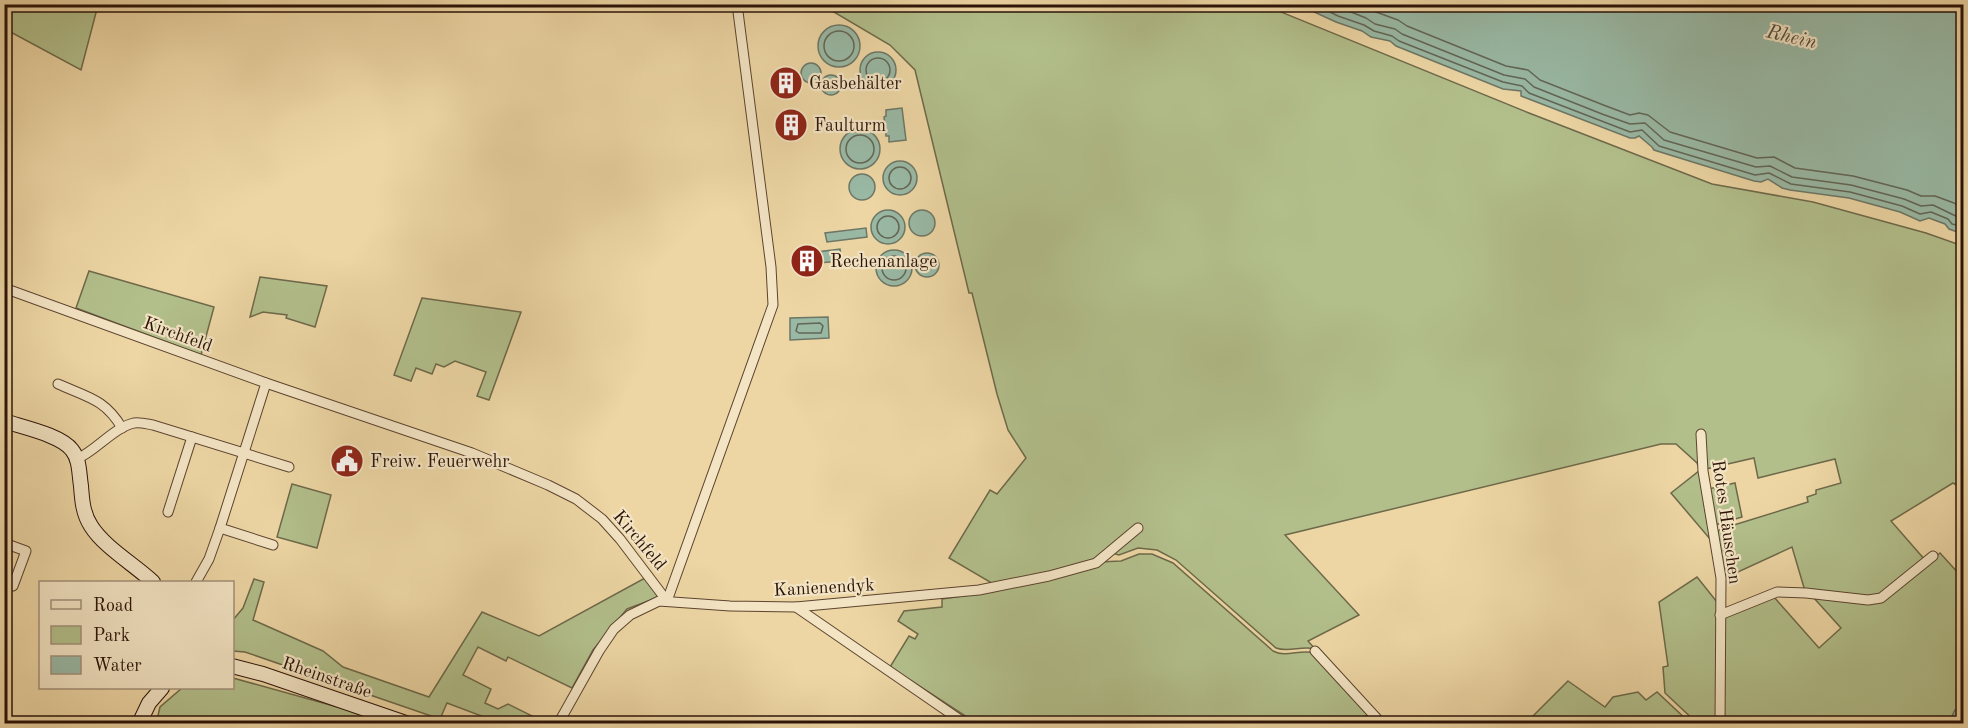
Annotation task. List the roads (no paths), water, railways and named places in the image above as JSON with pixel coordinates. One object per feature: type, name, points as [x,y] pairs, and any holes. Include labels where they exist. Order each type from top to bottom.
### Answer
[{"type":"main road","points":[[4,421],[65,443],[72,450],[77,459],[83,506],[90,524],[107,543],[152,581]]},
{"type":"main road","name":"Rheinstraße","points":[[234,667],[409,723]]},
{"type":"main road","points":[[139,723],[149,703],[160,689]]},
{"type":"street","name":"Kirchfeld","points":[[667,601],[773,305],[769,256],[736,4]]},
{"type":"street","name":"Kirchfeld","points":[[4,288],[266,383],[472,453],[576,499],[602,519],[614,532],[667,601]]},
{"type":"street","points":[[197,581],[209,560],[266,383]]},
{"type":"street","points":[[58,384],[101,402],[113,412],[122,428]]},
{"type":"street","points":[[77,459],[89,454],[122,428],[136,423],[153,425],[289,467]]},
{"type":"street","name":"Rotes Häuschen","points":[[1701,434],[1703,471],[1721,578],[1720,723]]},
{"type":"street","points":[[168,512],[192,437]]},
{"type":"street","points":[[220,528],[273,545]]},
{"type":"street","name":"Kanienendyk","points":[[558,723],[614,629],[630,615],[659,601],[730,606],[795,607],[954,594],[996,588],[1096,563],[1138,528]]},
{"type":"street","points":[[4,543],[26,551],[14,586]]},
{"type":"street","name":"Rotes Häuschen","points":[[1720,615],[1778,592],[1868,600],[1881,598],[1933,556]]},
{"type":"street","points":[[795,607],[966,723]]},
{"type":"street","points":[[1315,651],[1382,723]]},
{"type":"water","name":"Rhein","points":[[1299,5],[1963,5],[1963,234],[1929,218],[1920,221],[1900,212],[1849,198],[1790,190],[1768,179],[1761,182],[1754,181],[1654,150],[1639,136],[1630,138],[1521,96],[1521,91],[1503,89],[1396,46],[1390,41],[1371,37],[1362,31]]},
{"type":"water","points":[[839,25],[854,31],[860,46],[854,61],[839,67],[824,61],[818,46],[824,31]]},
{"type":"water","points":[[878,52],[891,57],[896,70],[891,83],[878,88],[865,83],[860,70],[865,57]]},
{"type":"water","points":[[811,63],[818,66],[821,73],[818,80],[811,83],[804,80],[801,73],[804,66]]},
{"type":"water","points":[[831,75],[838,78],[841,85],[838,92],[831,95],[824,92],[821,85],[824,78]]},
{"type":"water","points":[[902,108],[906,140],[889,142],[884,117],[886,110]]},
{"type":"water","points":[[860,129],[868,130],[874,135],[879,141],[879,157],[874,163],[868,168],[860,169],[852,168],[846,163],[841,157],[840,149],[841,141],[846,135],[852,130]]},
{"type":"water","points":[[900,161],[912,166],[917,178],[912,190],[900,195],[888,190],[883,178],[888,166]]},
{"type":"water","points":[[862,174],[871,178],[875,187],[871,196],[862,200],[853,196],[849,187],[853,178]]},
{"type":"water","points":[[888,210],[900,215],[905,227],[900,239],[888,244],[876,239],[871,227],[876,215]]},
{"type":"water","points":[[922,210],[931,214],[935,223],[931,232],[922,236],[913,232],[909,223],[913,214]]},
{"type":"water","points":[[866,228],[867,237],[827,242],[825,233]]},
{"type":"water","points":[[840,249],[842,261],[818,263],[817,252]]},
{"type":"water","points":[[894,250],[907,255],[912,268],[907,281],[894,286],[881,281],[876,268],[881,255]]},
{"type":"water","points":[[927,253],[936,256],[939,265],[936,274],[927,277],[918,274],[915,265],[918,256]]},
{"type":"water","points":[[828,317],[829,338],[790,340],[790,318]]},
{"type":"water","points":[[1962,706],[1963,723],[1949,723],[1955,710]]},
{"type":"place","name":"Gasbehälter","points":[[786,83]]},
{"type":"place","name":"Faulturm","points":[[791,125]]},
{"type":"place","name":"Rechenanlage","points":[[807,261]]},
{"type":"place","name":"Freiw. Feuerwehr","points":[[347,461]]}]
